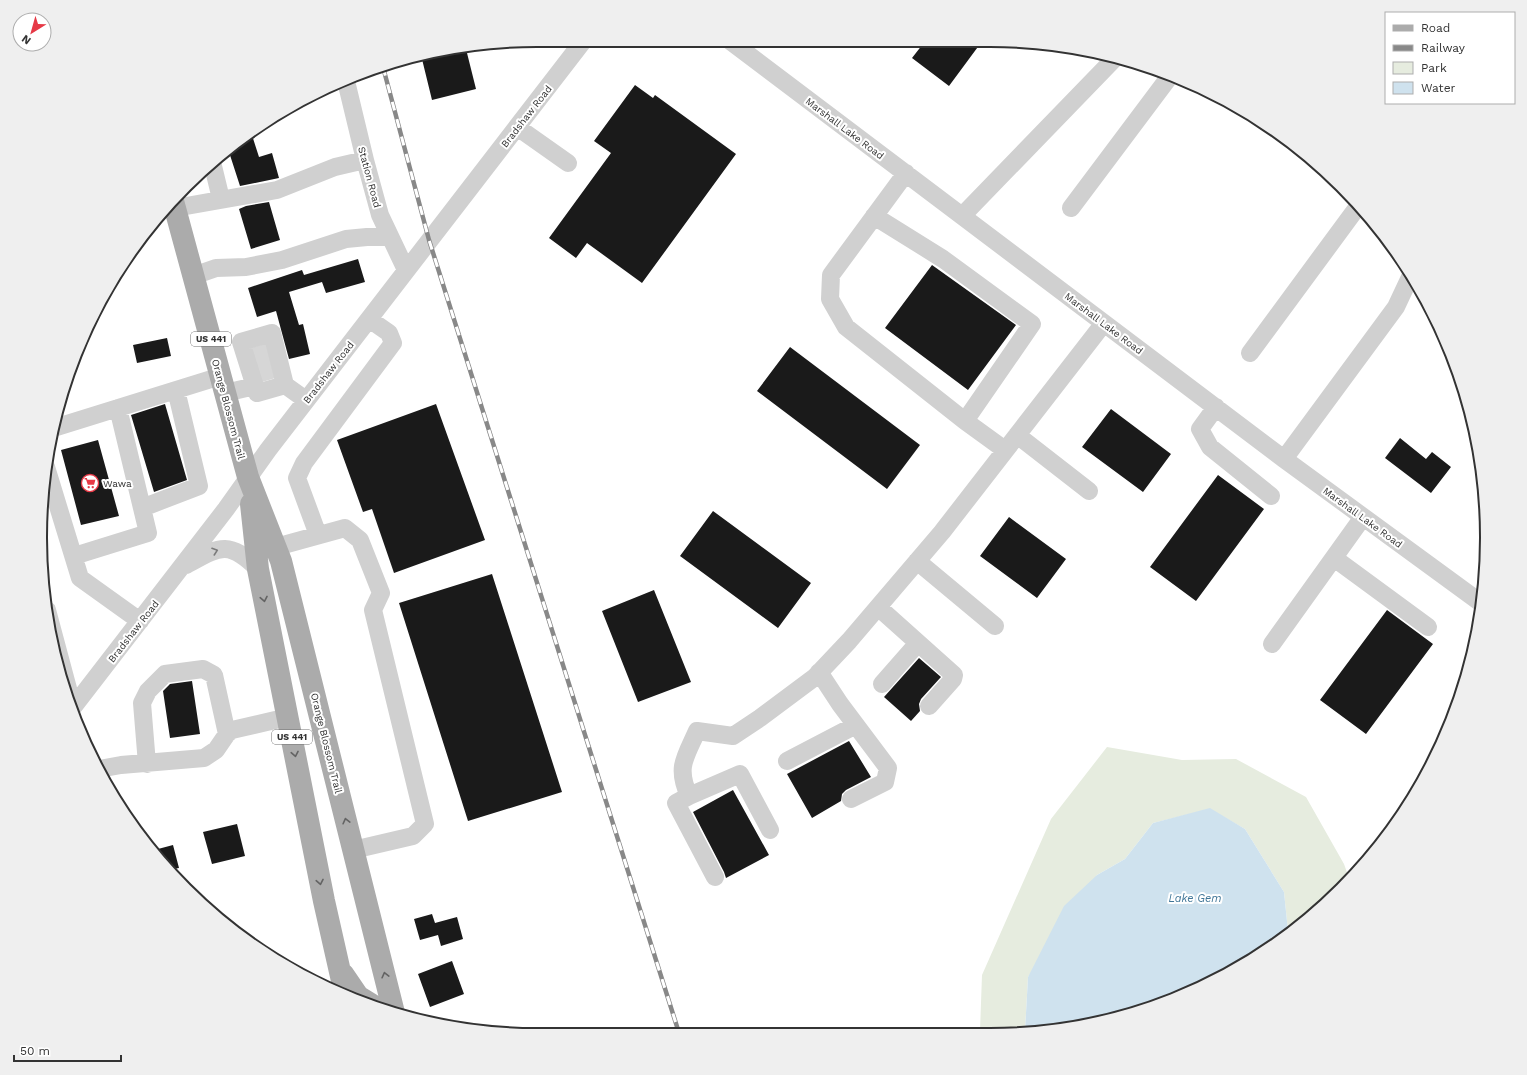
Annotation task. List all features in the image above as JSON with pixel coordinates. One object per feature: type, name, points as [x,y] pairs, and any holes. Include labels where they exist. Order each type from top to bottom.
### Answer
[{"type":"main road","name":"Orange Blossom Trail","points":[[175,208],[248,477],[276,547],[283,569],[392,1006]]},
{"type":"main road","name":"Orange Blossom Trail","points":[[248,477],[258,569],[344,988]]},
{"type":"main road","points":[[339,968],[356,993]]},
{"type":"street","name":"Bradshaw Road","points":[[76,703],[180,569],[306,400],[579,47]]},
{"type":"street","name":"Marshall Lake Road","points":[[738,47],[1284,459],[1476,600]]},
{"type":"street","points":[[962,216],[1111,63]]},
{"type":"street","points":[[1071,208],[1167,80]]},
{"type":"street","name":"Station Road","points":[[347,85],[380,215],[406,270]]},
{"type":"street","points":[[517,127],[568,163]]},
{"type":"street","points":[[179,203],[221,199],[277,190],[335,166],[365,160]]},
{"type":"street","points":[[213,170],[221,199]]},
{"type":"street","points":[[906,173],[830,275],[830,299],[846,327],[1005,450]]},
{"type":"street","points":[[1250,353],[1355,211]]},
{"type":"street","points":[[874,216],[938,255],[1032,324],[966,421]]},
{"type":"street","points":[[193,276],[216,268],[246,267],[282,260],[346,239],[390,237]]},
{"type":"street","points":[[1284,459],[1396,308],[1408,282]]},
{"type":"street","points":[[318,535],[297,478],[304,464],[393,343],[389,333],[369,319]]},
{"type":"street","points":[[689,796],[683,784],[682,764],[697,731],[733,736],[760,718],[819,672],[849,641],[917,561],[1104,323]]},
{"type":"street","points":[[285,385],[257,393],[251,367],[241,342],[272,333],[275,360],[285,385],[306,400]]},
{"type":"street","points":[[60,426],[220,375],[251,367]]},
{"type":"street","points":[[220,375],[251,367]]},
{"type":"street","points":[[142,508],[199,486],[176,390]]},
{"type":"street","points":[[1216,407],[1200,429],[1210,447],[1271,496]]},
{"type":"street","points":[[74,556],[148,532],[118,408]]},
{"type":"street","points":[[1017,435],[1089,491]]},
{"type":"street","points":[[50,481],[80,578],[140,621]]},
{"type":"street","points":[[1272,644],[1363,517]]},
{"type":"street","points":[[276,547],[345,528],[360,540],[381,593],[373,610],[425,824],[413,836],[354,850]]},
{"type":"street","points":[[180,569],[211,552],[220,549],[230,549],[245,556],[258,569]]},
{"type":"street","points":[[1334,558],[1428,627]]},
{"type":"street","points":[[917,561],[995,626]]},
{"type":"street","points":[[878,607],[954,675],[954,679],[930,706]]},
{"type":"street","points":[[882,684],[918,643]]},
{"type":"street","points":[[147,764],[142,703],[148,691],[165,674],[203,669],[214,675],[226,734]]},
{"type":"street","points":[[819,672],[888,768],[885,782],[851,799]]},
{"type":"street","points":[[105,768],[204,758],[216,750],[226,734],[237,728],[288,717]]},
{"type":"street","points":[[787,761],[856,725]]},
{"type":"street","points":[[715,877],[676,803],[740,774],[770,830]]},
{"type":"green space","points":[[1107,747],[1182,760],[1236,759],[1306,797],[1344,864],[1347,872],[1313,906],[1288,927],[1284,892],[1245,829],[1210,809],[1153,823],[1125,859],[1097,875],[1028,977],[1025,1027],[980,1028],[982,975],[1051,819]]},
{"type":"water","name":"Lake Gem","points":[[1210,808],[1245,829],[1284,892],[1288,927],[1235,962],[1177,991],[1147,1002],[1085,1019],[1025,1027],[1028,977],[1064,906],[1097,875],[1125,859],[1153,823]]},
{"type":"building","points":[[921,47],[978,47],[949,86],[912,58]]},
{"type":"building","points":[[467,52],[476,89],[432,100],[422,61]]},
{"type":"building","points":[[635,85],[653,98],[655,95],[736,154],[642,283],[587,243],[576,258],[549,238],[611,153],[594,141]]},
{"type":"building","points":[[253,138],[259,157],[272,153],[279,178],[240,186],[230,155]]},
{"type":"building","points":[[269,202],[280,240],[251,249],[239,209],[246,206]]},
{"type":"building","points":[[358,259],[365,282],[326,293],[322,282],[289,292],[299,325],[303,324],[310,354],[289,359],[276,311],[257,317],[248,288],[302,270],[304,275]]},
{"type":"building","points":[[932,265],[1016,325],[968,390],[885,328]]},
{"type":"building","points":[[167,338],[171,356],[137,363],[133,345]]},
{"type":"building","points":[[264,346],[272,378],[264,380],[254,349]]},
{"type":"building","points":[[790,347],[920,445],[887,489],[757,391]]},
{"type":"building","points":[[165,404],[187,480],[154,492],[131,415]]},
{"type":"building","points":[[436,404],[485,540],[394,573],[372,509],[363,512],[337,440]]},
{"type":"building","points":[[1111,409],[1171,454],[1143,492],[1082,447]]},
{"type":"building","points":[[1400,438],[1426,459],[1432,452],[1451,467],[1431,493],[1385,458]]},
{"type":"building","points":[[98,440],[119,516],[81,525],[61,450]]},
{"type":"building","points":[[1218,475],[1264,509],[1196,601],[1150,567]]},
{"type":"building","points":[[713,511],[811,583],[778,628],[680,556]]},
{"type":"building","points":[[1009,517],[1066,559],[1037,598],[980,556]]},
{"type":"building","points":[[492,574],[562,792],[468,821],[399,603]]},
{"type":"building","points":[[654,590],[691,682],[638,702],[602,611]]},
{"type":"building","points":[[1387,610],[1433,644],[1366,734],[1320,700]]},
{"type":"building","points":[[919,658],[941,677],[921,699],[919,704],[920,711],[911,721],[884,697]]},
{"type":"building","points":[[192,681],[200,734],[170,738],[163,691],[170,684]]},
{"type":"building","points":[[849,741],[871,777],[846,790],[842,794],[841,801],[812,818],[787,774]]},
{"type":"building","points":[[733,790],[769,855],[726,878],[693,812]]},
{"type":"building","points":[[237,824],[245,856],[212,864],[203,832]]},
{"type":"building","points":[[173,845],[179,868],[176,869],[159,849]]},
{"type":"building","points":[[432,914],[435,923],[457,917],[463,939],[441,946],[438,935],[420,940],[414,919]]},
{"type":"building","points":[[452,961],[464,994],[430,1007],[418,974]]},
{"type":"tunnel","points":[[252,357],[269,352]]},
{"type":"tunnel","points":[[257,374],[274,369]]},
{"type":"railway","points":[[384,72],[429,240],[677,1028]]},
{"type":"place","name":"Wawa","points":[[90,483]]}]
